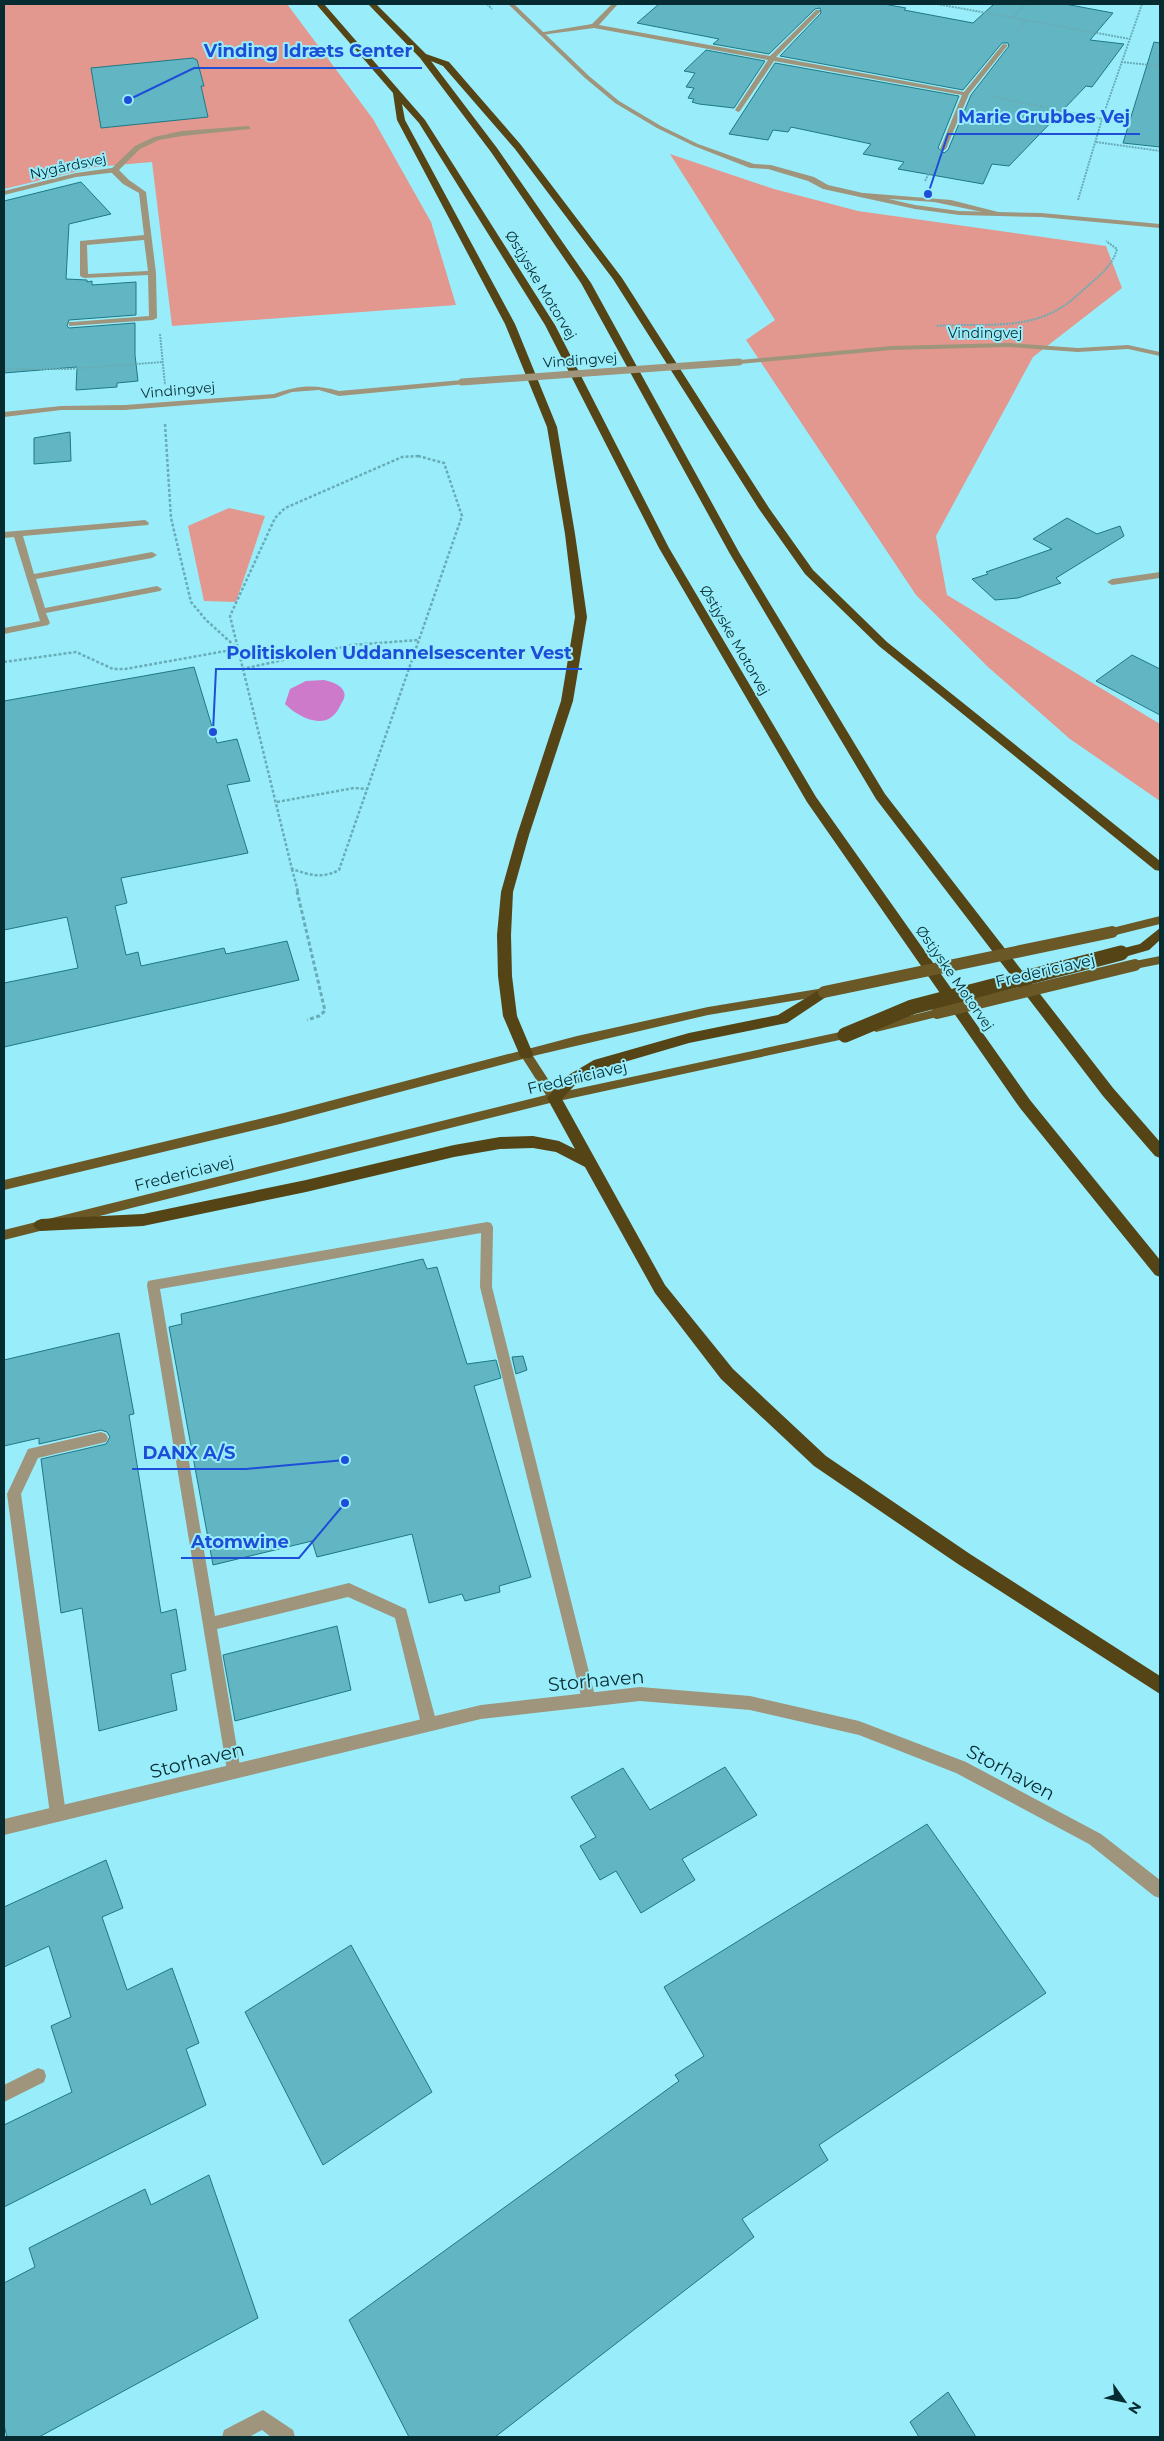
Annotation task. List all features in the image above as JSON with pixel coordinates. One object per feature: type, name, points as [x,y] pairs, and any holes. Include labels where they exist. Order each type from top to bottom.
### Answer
[{"type":"highway","name":"Østjyske Motorvej","points":[[320,4],[422,122],[550,325],[664,548],[810,799],[1025,1104],[1160,1271]]},
{"type":"highway","points":[[372,4],[423,56],[494,150],[586,283],[735,554],[880,796],[1108,1092],[1160,1152]]},
{"type":"highway","points":[[423,56],[446,64],[518,147],[617,278],[764,509],[809,572],[883,644],[1160,867]]},
{"type":"highway","points":[[395,93],[401,120],[510,324],[552,426],[570,534],[581,617],[567,701],[523,835],[507,892],[505,976],[510,1016],[526,1054]]},
{"type":"highway","points":[[845,1035],[912,1007],[1144,947],[1160,933]]},
{"type":"highway","points":[[824,992],[782,1019],[689,1038],[598,1064],[570,1081],[554,1098],[660,1289],[728,1374],[820,1461],[964,1560],[1160,1686]]},
{"type":"highway","points":[[41,1225],[143,1220],[306,1186],[500,1142],[533,1142],[559,1147],[588,1162]]},
{"type":"main road","name":"Fredericiavej","points":[[4,1185],[284,1118],[526,1054],[708,1011],[824,992],[1112,932],[1160,920]]},
{"type":"main road","name":"Fredericiavej","points":[[4,1235],[554,1098],[845,1035],[1160,960]]},
{"type":"main road","points":[[526,1054],[554,1098]]},
{"type":"main road","points":[[4,1194],[54,1172]]},
{"type":"street","points":[[511,4],[587,77],[617,102],[659,127],[696,145],[752,166],[768,167],[811,180],[826,187],[924,209],[1160,226]]},
{"type":"street","points":[[594,26],[615,4]]},
{"type":"street","points":[[738,110],[773,58],[818,11]]},
{"type":"street","points":[[541,33],[594,26],[967,93]]},
{"type":"street","points":[[943,149],[967,93],[1005,45]]},
{"type":"street","name":"Nygårdsvej","points":[[4,193],[76,175],[114,170],[125,158],[148,142],[176,135],[248,128]]},
{"type":"street","points":[[72,324],[153,318],[152,273],[142,192],[126,182],[114,170]]},
{"type":"street","points":[[148,237],[83,243],[84,276],[152,273]]},
{"type":"street","name":"Vindingvej","points":[[4,415],[22,414],[37,409],[100,410],[275,396],[291,390],[320,388],[340,394],[384,388],[739,362],[891,348],[980,346],[1078,350],[1128,347],[1160,354]]},
{"type":"street","points":[[4,535],[145,523]]},
{"type":"street","points":[[4,631],[45,623],[18,534]]},
{"type":"street","points":[[31,577],[152,555]]},
{"type":"street","points":[[1112,582],[1160,575]]},
{"type":"street","points":[[41,611],[157,589]]},
{"type":"street","points":[[233,1772],[153,1285],[487,1227],[486,1287],[589,1700]]},
{"type":"street","points":[[58,1814],[14,1494],[34,1453],[101,1438]]},
{"type":"street","points":[[209,1624],[349,1590],[401,1614],[429,1724]]},
{"type":"street","name":"Storhaven","points":[[4,1827],[481,1712],[640,1694],[750,1703],[859,1728],[961,1767],[1095,1839],[1160,1890]]},
{"type":"street","points":[[4,2094],[38,2076]]},
{"type":"street","points":[[231,2437],[263,2419],[286,2437]]},
{"type":"path","points":[[938,4],[1130,39]]},
{"type":"path","points":[[1013,17],[1026,4]]},
{"type":"path","points":[[931,326],[1024,321],[1053,312],[1066,305],[1104,272],[1115,259],[1116,249],[1108,242],[1080,238],[1076,205],[1102,119],[1142,4]]},
{"type":"path","points":[[1121,62],[1160,66]]},
{"type":"path","points":[[967,93],[1102,119]]},
{"type":"path","points":[[1096,142],[1160,151]]},
{"type":"path","points":[[921,188],[943,149]]},
{"type":"path","points":[[153,318],[159,323],[166,394],[164,404],[171,518],[191,602],[206,620],[237,648]]},
{"type":"path","points":[[4,369],[68,369],[163,362]]},
{"type":"path","points":[[292,869],[315,878],[327,876],[339,870],[462,516],[444,463],[436,459],[414,455],[395,460],[285,508],[275,518],[230,616],[292,869],[324,1011],[319,1016],[307,1020]]},
{"type":"path","points":[[242,669],[341,646],[389,640],[418,640]]},
{"type":"path","points":[[4,662],[76,652],[113,669],[237,648]]},
{"type":"path","points":[[276,802],[354,788],[367,789]]},
{"type":"shaded area","points":[[4,4],[287,4],[373,119],[431,222],[456,305],[172,326],[152,162],[95,167],[4,189]]},
{"type":"shaded area","points":[[670,154],[774,189],[858,211],[1106,246],[1122,288],[1033,357],[936,536],[947,595],[1160,724],[1160,801],[1070,739],[988,667],[916,595],[746,340],[775,320]]},
{"type":"shaded area","points":[[229,508],[265,516],[236,602],[204,601],[188,526]]},
{"type":"shaded area","points":[[324,680],[338,685],[343,689],[344,694],[343,701],[335,714],[328,719],[321,721],[305,718],[285,704],[290,689],[306,681]]},
{"type":"building","points":[[659,4],[884,4],[906,8],[904,10],[973,23],[994,4],[1065,4],[1113,13],[1090,40],[1124,44],[1092,87],[1086,86],[1009,166],[992,164],[983,184],[898,169],[904,162],[863,154],[871,144],[791,127],[788,132],[773,130],[768,140],[729,134],[775,63],[959,96],[938,148],[944,153],[948,150],[971,95],[1009,46],[1008,43],[1002,43],[963,90],[780,56],[821,13],[820,8],[815,9],[769,54],[713,44],[719,39],[637,23]]},
{"type":"building","points":[[1154,42],[1160,43],[1160,147],[1123,143]]},
{"type":"building","points":[[706,50],[765,61],[734,108],[699,104],[692,102],[694,99],[688,98],[694,88],[686,87],[695,73],[684,71]]},
{"type":"building","points":[[193,58],[197,60],[204,86],[201,86],[208,117],[101,128],[91,68]]},
{"type":"building","points":[[81,182],[111,214],[69,224],[66,279],[92,281],[92,285],[136,282],[136,315],[69,320],[67,326],[69,328],[135,323],[135,355],[138,381],[117,383],[117,387],[76,390],[77,367],[4,373],[4,201]]},
{"type":"building","points":[[70,432],[71,461],[34,464],[34,438]]},
{"type":"building","points":[[1067,518],[1097,534],[1120,526],[1124,536],[1056,578],[1061,583],[1018,598],[995,600],[972,579],[988,574],[986,572],[1052,549],[1033,539]]},
{"type":"building","points":[[1132,655],[1160,669],[1160,715],[1096,681]]},
{"type":"building","points":[[194,667],[217,743],[237,739],[250,781],[227,785],[248,853],[121,878],[127,903],[115,906],[126,955],[138,952],[141,966],[224,948],[226,954],[287,941],[299,980],[4,1047],[4,983],[78,968],[67,917],[4,930],[4,701]]},
{"type":"building","points":[[423,1259],[427,1269],[437,1267],[467,1364],[496,1360],[501,1378],[474,1386],[531,1577],[499,1586],[500,1592],[465,1601],[462,1594],[429,1603],[412,1534],[317,1557],[312,1541],[213,1565],[169,1327],[182,1324],[181,1314]]},
{"type":"building","points":[[119,1333],[134,1414],[129,1415],[161,1613],[176,1609],[186,1670],[171,1674],[177,1710],[99,1731],[82,1608],[61,1613],[41,1459],[106,1444],[110,1437],[107,1432],[101,1430],[39,1444],[39,1438],[4,1446],[4,1360]]},
{"type":"building","points":[[523,1356],[527,1370],[516,1374],[512,1357]]},
{"type":"building","points":[[337,1626],[351,1690],[235,1721],[223,1655]]},
{"type":"building","points":[[725,1767],[757,1815],[682,1859],[695,1880],[641,1913],[616,1871],[600,1880],[580,1846],[596,1837],[571,1797],[623,1768],[650,1810]]},
{"type":"building","points":[[927,1824],[1046,1993],[819,2145],[828,2160],[742,2219],[754,2237],[495,2437],[409,2437],[349,2320],[679,2081],[675,2075],[704,2056],[664,1987]]},
{"type":"building","points":[[106,1860],[123,1908],[102,1917],[127,1990],[172,1968],[199,2043],[186,2049],[206,2105],[4,2207],[4,2125],[72,2092],[51,2026],[71,2017],[49,1946],[4,1967],[4,1907]]},
{"type":"building","points":[[351,1945],[432,2092],[323,2165],[245,2012]]},
{"type":"building","points":[[209,2175],[258,2318],[39,2437],[7,2437],[4,2425],[4,2283],[35,2267],[29,2248],[145,2189],[151,2205]]},
{"type":"building","points":[[948,2392],[976,2437],[919,2437],[910,2422]]},
{"type":"place","name":"Vinding Idræts Center","points":[[128,100]]},
{"type":"place","name":"Marie Grubbes Vej","points":[[928,194]]},
{"type":"place","name":"Politiskolen Uddannelsescenter Vest","points":[[213,732]]},
{"type":"place","name":"DANX A/S","points":[[345,1460]]},
{"type":"place","name":"Atomwine","points":[[345,1503]]}]
